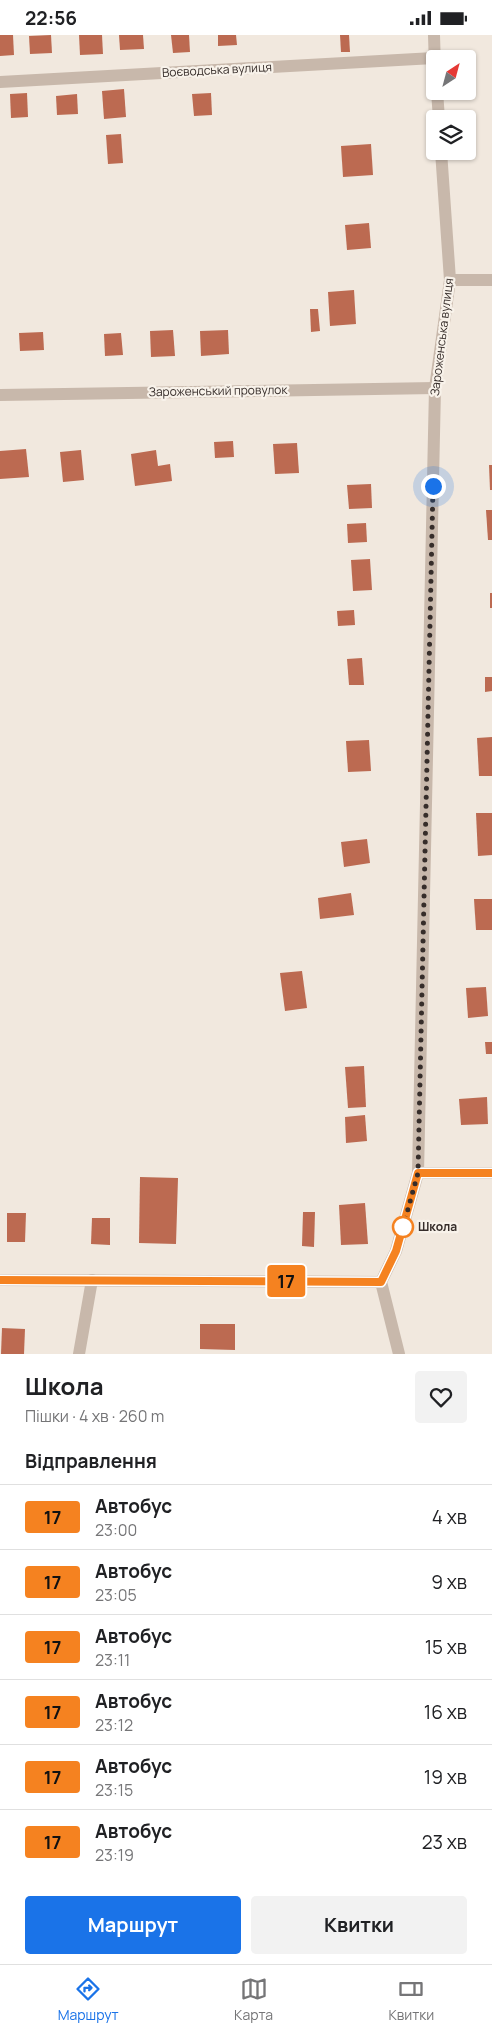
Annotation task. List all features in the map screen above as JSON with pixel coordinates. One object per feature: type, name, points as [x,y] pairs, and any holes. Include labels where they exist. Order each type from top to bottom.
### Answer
[{"type":"street","points":[[434,35],[435,50]]},
{"type":"street","name":"Воєводська вулиця","points":[[0,82],[426,63]]},
{"type":"street","name":"Зароженська вулиця","points":[[381,1282],[396,1251],[418,1173],[435,387],[450,281],[442,160]]},
{"type":"street","points":[[450,281],[492,280]]},
{"type":"street","name":"Зароженський провулок","points":[[0,395],[435,387]]},
{"type":"street","points":[[418,1173],[492,1173]]},
{"type":"street","points":[[0,1280],[381,1282],[399,1354]]},
{"type":"street","points":[[79,1354],[92,1280]]},
{"type":"building","points":[[0,35],[13,35],[14,55],[0,56]]},
{"type":"building","points":[[51,35],[52,53],[30,54],[29,36]]},
{"type":"building","points":[[79,35],[102,35],[103,54],[80,55]]},
{"type":"building","points":[[119,35],[143,35],[144,49],[120,50]]},
{"type":"building","points":[[171,35],[189,35],[190,52],[173,53]]},
{"type":"building","points":[[218,35],[236,35],[237,45],[218,46]]},
{"type":"building","points":[[340,35],[349,35],[350,52],[341,52]]},
{"type":"building","points":[[124,89],[126,117],[104,119],[102,91]]},
{"type":"building","points":[[27,93],[28,117],[11,118],[10,94]]},
{"type":"building","points":[[211,93],[212,115],[194,116],[192,94]]},
{"type":"building","points":[[77,94],[78,114],[57,115],[56,96]]},
{"type":"building","points":[[121,134],[123,163],[108,164],[106,135]]},
{"type":"building","points":[[371,144],[373,175],[343,177],[341,146]]},
{"type":"building","points":[[369,223],[371,248],[347,250],[345,225]]},
{"type":"building","points":[[354,290],[356,324],[330,326],[328,292]]},
{"type":"building","points":[[310,309],[318,309],[320,331],[311,332]]},
{"type":"building","points":[[173,330],[175,356],[151,357],[150,331]]},
{"type":"building","points":[[228,330],[229,354],[201,356],[200,331]]},
{"type":"building","points":[[43,332],[44,350],[20,351],[19,333]]},
{"type":"building","points":[[121,333],[123,355],[105,356],[104,334]]},
{"type":"building","points":[[233,441],[234,457],[215,458],[214,442]]},
{"type":"building","points":[[297,443],[299,473],[275,474],[273,444]]},
{"type":"building","points":[[26,449],[29,477],[0,479],[0,451]]},
{"type":"building","points":[[81,450],[84,480],[63,482],[60,452]]},
{"type":"building","points":[[156,450],[158,466],[170,464],[172,481],[135,486],[131,454]]},
{"type":"building","points":[[489,465],[492,465],[492,490],[490,490]]},
{"type":"building","points":[[371,484],[372,508],[349,509],[347,485]]},
{"type":"building","points":[[486,510],[492,510],[492,540],[488,540]]},
{"type":"building","points":[[366,523],[367,542],[348,543],[347,524]]},
{"type":"building","points":[[370,559],[372,590],[353,591],[351,560]]},
{"type":"building","points":[[490,593],[492,593],[492,608],[490,608]]},
{"type":"building","points":[[354,610],[355,625],[338,626],[337,611]]},
{"type":"building","points":[[362,658],[364,685],[349,685],[347,659]]},
{"type":"building","points":[[485,677],[492,677],[492,691],[485,692]]},
{"type":"building","points":[[492,737],[492,776],[479,776],[477,738]]},
{"type":"building","points":[[369,740],[371,771],[348,772],[346,741]]},
{"type":"building","points":[[476,813],[492,813],[492,855],[478,856]]},
{"type":"building","points":[[367,839],[370,863],[344,867],[341,842]]},
{"type":"building","points":[[351,893],[354,915],[320,919],[318,898]]},
{"type":"building","points":[[474,899],[492,899],[492,930],[476,930]]},
{"type":"building","points":[[302,971],[307,1008],[285,1011],[280,973]]},
{"type":"building","points":[[486,987],[488,1016],[468,1018],[466,988]]},
{"type":"building","points":[[485,1042],[492,1042],[492,1054],[486,1054]]},
{"type":"building","points":[[364,1066],[366,1107],[348,1108],[345,1067]]},
{"type":"building","points":[[487,1097],[488,1124],[461,1125],[459,1099]]},
{"type":"building","points":[[365,1115],[367,1141],[346,1143],[345,1117]]},
{"type":"building","points":[[140,1177],[178,1178],[176,1244],[139,1243]]},
{"type":"building","points":[[365,1203],[368,1244],[341,1245],[339,1205]]},
{"type":"building","points":[[303,1212],[315,1212],[314,1247],[302,1246]]},
{"type":"building","points":[[7,1213],[26,1213],[25,1242],[7,1242]]},
{"type":"building","points":[[92,1218],[110,1218],[110,1245],[91,1244]]},
{"type":"building","points":[[200,1324],[235,1324],[235,1350],[200,1349]]},
{"type":"building","points":[[2,1328],[25,1329],[24,1354],[1,1354]]},
{"type":"bus line","name":"17","points":[[0,1280],[381,1282],[396,1251],[418,1173],[492,1173]]},
{"type":"place","name":"Школа","points":[[403,1227]]},
{"type":"route","points":[[403,1227],[418,1173],[433,486]]}]
